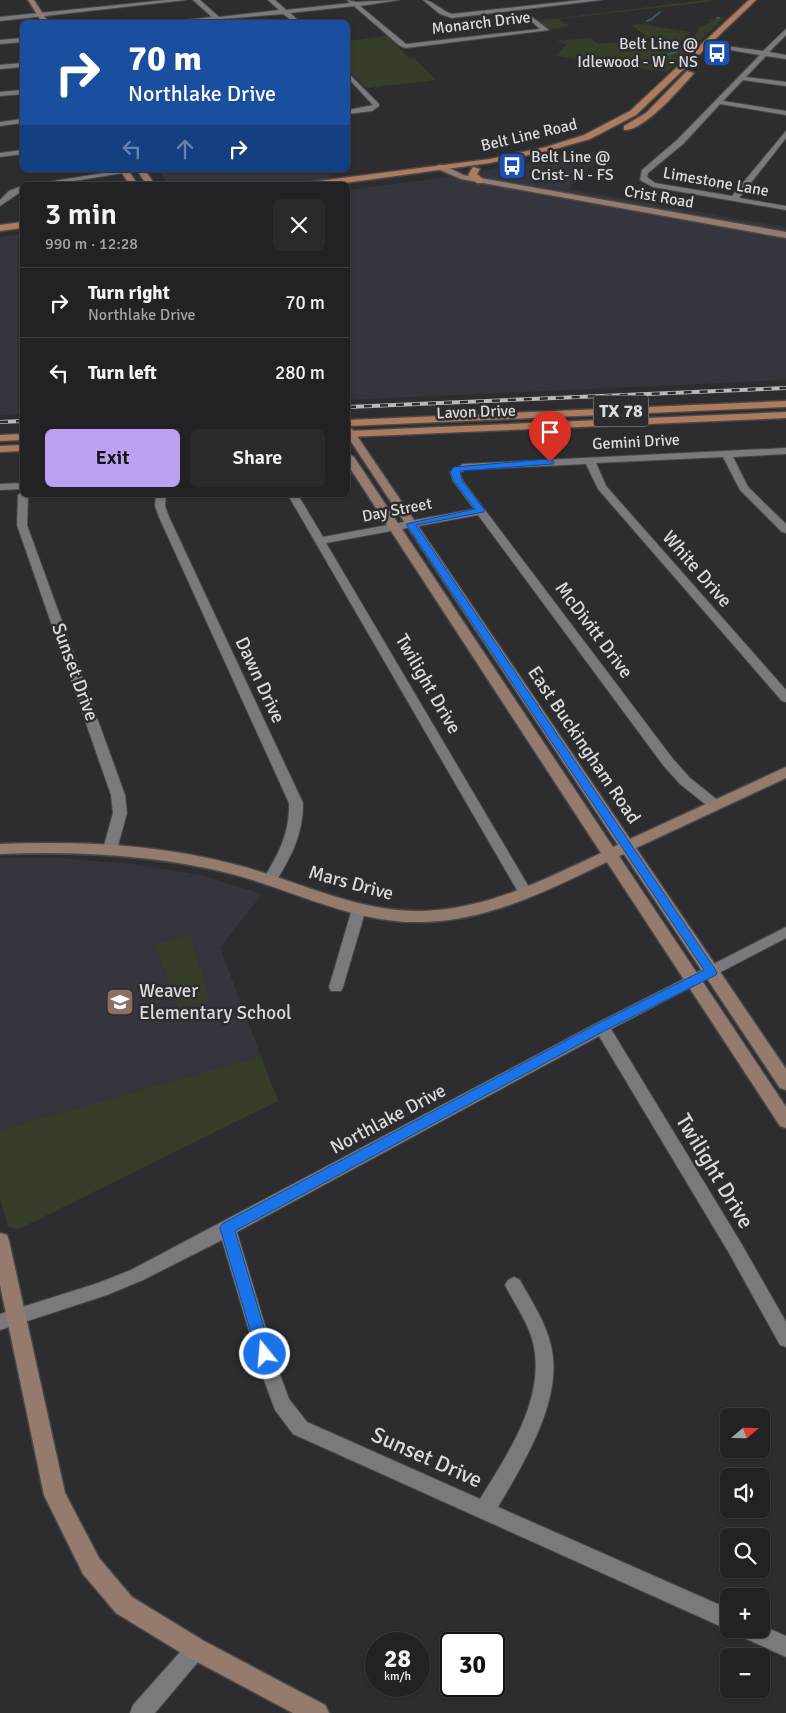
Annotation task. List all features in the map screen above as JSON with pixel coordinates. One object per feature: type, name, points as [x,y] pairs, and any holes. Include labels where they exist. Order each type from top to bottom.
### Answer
[{"type":"main road","points":[[31,0],[44,20]]},
{"type":"main road","name":"Belt Line Road","points":[[444,170],[548,149],[607,129],[633,113],[753,0]]},
{"type":"main road","points":[[24,9],[32,20]]},
{"type":"main road","points":[[735,17],[747,18]]},
{"type":"main road","points":[[710,54],[724,40]]},
{"type":"main road","points":[[621,131],[649,115],[697,66]]},
{"type":"main road","name":"Belt Line Road","points":[[444,170],[476,169],[557,154],[600,140]]},
{"type":"main road","points":[[476,169],[472,175],[480,181]]},
{"type":"main road","points":[[341,182],[444,170]]},
{"type":"main road","points":[[350,186],[444,170]]},
{"type":"main road","name":"Crist Road","points":[[444,170],[480,181],[786,235]]},
{"type":"main road","points":[[0,228],[20,225]]},
{"type":"main road","points":[[0,232],[20,229]]},
{"type":"main road","name":"Lavon Drive","points":[[350,423],[786,404]]},
{"type":"main road","name":"Lavon Drive","points":[[350,433],[786,415]]},
{"type":"main road","name":"East Buckingham Road","points":[[350,434],[786,1083]]},
{"type":"main road","points":[[0,438],[20,437]]},
{"type":"main road","points":[[0,449],[20,448]]},
{"type":"main road","name":"East Buckingham Road","points":[[350,460],[786,1121]]},
{"type":"main road","name":"Mars Drive","points":[[0,849],[52,847],[110,849],[211,864],[270,880],[359,910],[407,917],[438,916],[500,904],[526,894],[786,772]]},
{"type":"main road","points":[[0,1241],[8,1319],[55,1495],[91,1566],[124,1605],[196,1649],[317,1713]]},
{"type":"street","points":[[0,19],[183,0]]},
{"type":"street","points":[[196,0],[218,19]]},
{"type":"street","points":[[272,0],[295,20]]},
{"type":"street","points":[[207,20],[286,12],[353,2],[396,0]]},
{"type":"street","points":[[426,0],[442,13],[452,16],[598,0]]},
{"type":"street","name":"Monarch Drive","points":[[353,2],[402,45],[546,30],[532,19]]},
{"type":"street","points":[[574,3],[582,8]]},
{"type":"street","points":[[718,102],[786,31]]},
{"type":"street","points":[[0,42],[20,40]]},
{"type":"street","points":[[706,44],[786,57]]},
{"type":"street","points":[[0,67],[20,65]]},
{"type":"street","points":[[350,77],[376,103],[376,107],[350,112]]},
{"type":"street","points":[[741,78],[786,84]]},
{"type":"street","points":[[0,94],[20,92]]},
{"type":"street","points":[[718,102],[786,113]]},
{"type":"street","name":"Limestone Lane","points":[[718,102],[680,142],[645,172],[643,178],[653,185],[786,208]]},
{"type":"street","points":[[0,124],[20,121]]},
{"type":"street","points":[[734,198],[786,133]]},
{"type":"street","points":[[0,155],[20,152]]},
{"type":"street","points":[[75,182],[120,172]]},
{"type":"street","points":[[0,204],[12,193],[20,189]]},
{"type":"street","name":"Gemini Drive","points":[[457,468],[590,459],[786,451]]},
{"type":"street","points":[[726,453],[744,488],[786,530]]},
{"type":"street","name":"White Drive","points":[[590,459],[594,473],[602,487],[786,698]]},
{"type":"street","name":"McDivitt Drive","points":[[457,468],[455,472],[458,481],[668,762],[685,781],[715,805]]},
{"type":"street","points":[[0,487],[20,486]]},
{"type":"street","name":"Sunset Drive","points":[[23,497],[22,525],[118,794],[120,813],[110,849]]},
{"type":"street","name":"Dawn Drive","points":[[161,497],[160,506],[164,517],[296,803],[297,821],[290,848],[270,880]]},
{"type":"street","name":"Twilight Drive","points":[[295,497],[526,894]]},
{"type":"street","name":"Day Street","points":[[319,541],[481,510]]},
{"type":"street","points":[[336,986],[359,910]]},
{"type":"street","name":"Northlake Drive","points":[[8,1319],[108,1288],[137,1275],[602,1027],[786,932]]},
{"type":"street","name":"Twilight Drive","points":[[602,1027],[735,1248],[786,1339]]},
{"type":"street","name":"Sunset Drive","points":[[227,1228],[276,1388],[282,1404],[300,1428],[720,1616]]},
{"type":"street","points":[[485,1510],[515,1461],[537,1406],[546,1367],[542,1345],[514,1285]]},
{"type":"street","points":[[766,1638],[786,1647]]},
{"type":"street","points":[[141,1713],[196,1649]]},
{"type":"shaded area","points":[[608,149],[568,189],[786,227],[786,380],[350,400],[350,190],[447,177]]},
{"type":"shaded area","points":[[160,172],[327,172],[332,178],[301,182],[166,182]]},
{"type":"shaded area","points":[[20,234],[20,414],[0,415],[0,237]]},
{"type":"shaded area","name":"Weaver Elementary School","points":[[0,858],[60,858],[132,864],[201,875],[262,894],[220,948],[261,1056],[0,1130]]},
{"type":"green space","points":[[706,0],[716,1],[559,19],[565,24],[570,24],[567,25],[569,27],[551,29],[536,21]]},
{"type":"green space","points":[[725,17],[698,42],[690,40],[697,33],[699,26],[704,26],[710,22],[707,20]]},
{"type":"green space","points":[[645,24],[691,32],[681,41],[671,40],[669,43],[641,36],[646,36],[631,25]]},
{"type":"green space","points":[[388,36],[410,59],[414,58],[436,80],[366,88],[350,72],[350,41]]},
{"type":"green space","points":[[590,38],[598,44],[638,40],[680,45],[675,51],[677,52],[683,45],[695,45],[667,72],[555,56],[567,45],[557,41]]},
{"type":"green space","points":[[191,935],[209,1000],[180,1007],[177,1006],[155,944]]},
{"type":"green space","points":[[261,1056],[278,1101],[23,1227],[15,1229],[8,1226],[0,1197],[0,1130]]},
{"type":"waterway","points":[[653,18],[660,12]]},
{"type":"waterway","points":[[647,21],[652,19]]},
{"type":"waterway","points":[[665,58],[666,55],[676,52],[682,45]]},
{"type":"railway","points":[[350,407],[786,388]]},
{"type":"railway","points":[[0,422],[20,421]]},
{"type":"place","name":"Belt Line @ Idlewood - W - NS","points":[[717,53]]},
{"type":"place","name":"Belt Line @ Crist- N - FS","points":[[512,166]]},
{"type":"place","name":"Weaver Elementary School","points":[[120,1002]]},
{"type":"route","points":[[265,1354],[227,1228],[602,1027],[711,972],[410,524],[481,510],[455,476],[457,468],[463,466],[550,462]]}]
